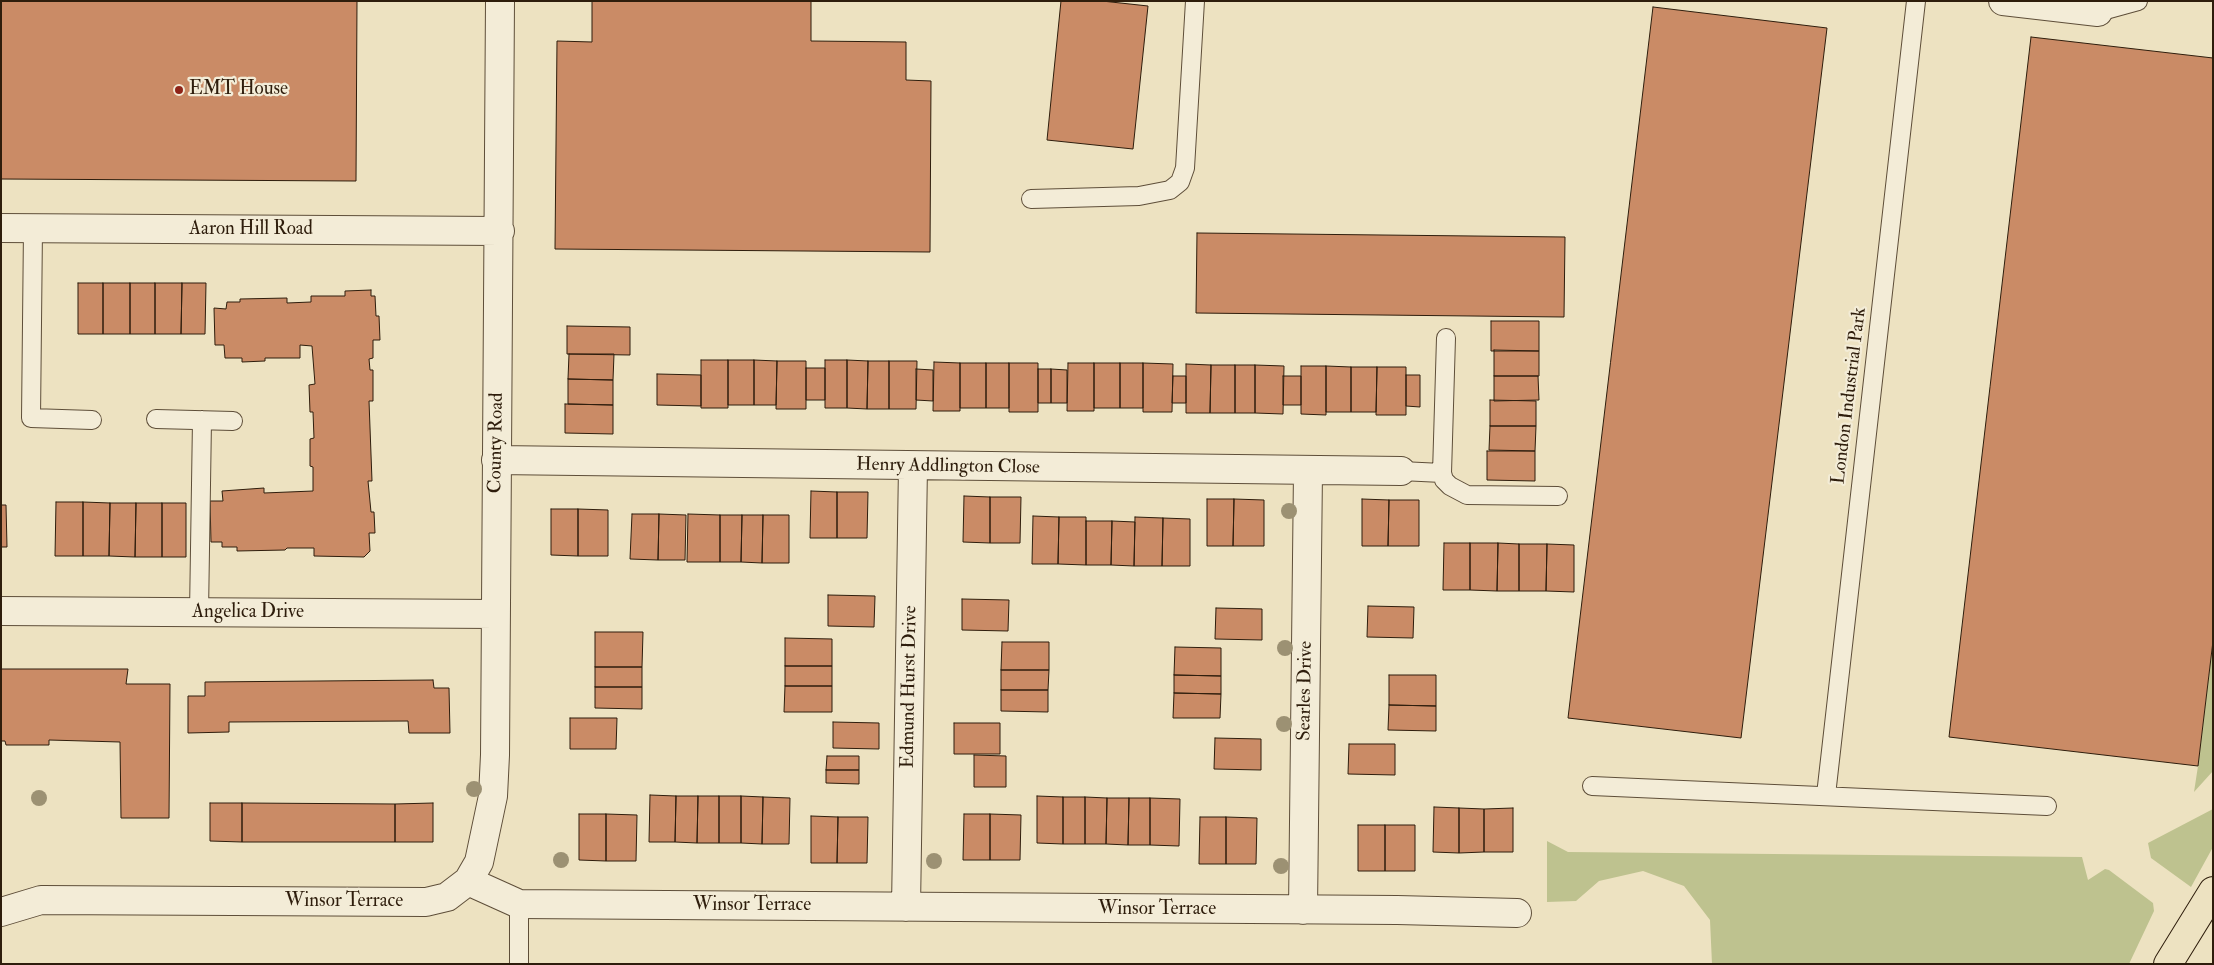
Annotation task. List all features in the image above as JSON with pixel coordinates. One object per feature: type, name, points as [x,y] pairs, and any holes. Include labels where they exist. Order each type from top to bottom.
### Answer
[{"type":"highway","points":[[2168,964],[2213,891]]},
{"type":"street","name":"County Road","points":[[468,881],[479,862],[493,796],[500,231],[500,1]]},
{"type":"street","points":[[2003,1],[2098,12]]},
{"type":"street","name":"Aaron Hill Road","points":[[1,228],[500,231]]},
{"type":"street","name":"Henry Addlington Close","points":[[496,460],[1400,471]]},
{"type":"street","name":"Edmund Hurst Drive","points":[[906,907],[913,466]]},
{"type":"street","name":"Searles Drive","points":[[1303,910],[1308,471]]},
{"type":"street","name":"Angelica Drive","points":[[1,611],[496,614]]},
{"type":"street","name":"Winsor Terrace","points":[[1,912],[41,900],[426,902],[447,897],[468,881],[518,904],[1517,913]]},
{"type":"lane","points":[[1031,199],[1139,196],[1170,190],[1180,182],[1185,168],[1195,1]]},
{"type":"lane","name":"London Industrial Park","points":[[1826,795],[1916,1]]},
{"type":"lane","points":[[2098,12],[2138,1]]},
{"type":"lane","points":[[33,228],[31,418],[92,420]]},
{"type":"lane","points":[[1446,338],[1442,472],[1444,480],[1450,486],[1467,494],[1558,496]]},
{"type":"lane","points":[[156,419],[233,421]]},
{"type":"lane","points":[[199,613],[202,420]]},
{"type":"lane","points":[[1400,471],[1442,472]]},
{"type":"lane","points":[[1592,786],[2047,806]]},
{"type":"lane","points":[[518,904],[519,964]]},
{"type":"green space","points":[[2213,641],[2213,771],[2194,792],[2198,766]]},
{"type":"green space","points":[[2213,809],[2213,847],[2191,887],[2151,858],[2148,843]]},
{"type":"green space","points":[[1547,841],[1568,852],[2082,857],[2088,880],[2105,869],[2109,870],[2153,903],[2154,911],[2129,964],[1712,964],[1710,920],[1684,886],[1643,871],[1599,881],[1576,901],[1547,902]]},
{"type":"building","name":"EMT House","points":[[1,1],[357,1],[356,181],[1,179]]},
{"type":"building","points":[[592,1],[811,1],[811,41],[906,42],[906,80],[931,81],[930,252],[555,249],[557,41],[592,42]]},
{"type":"building","points":[[1061,1],[1102,1],[1148,6],[1133,149],[1047,140]]},
{"type":"building","points":[[1653,7],[1827,28],[1741,738],[1568,718]]},
{"type":"building","points":[[2031,37],[2213,58],[2213,641],[2198,766],[1949,737]]},
{"type":"building","points":[[1197,233],[1565,237],[1564,317],[1196,313]]},
{"type":"building","points":[[78,283],[103,283],[103,334],[78,334]]},
{"type":"building","points":[[103,283],[130,283],[130,334],[103,334]]},
{"type":"building","points":[[130,283],[155,283],[155,334],[130,334]]},
{"type":"building","points":[[155,283],[182,283],[181,334],[155,334]]},
{"type":"building","points":[[182,283],[206,283],[205,334],[181,334]]},
{"type":"building","points":[[371,290],[371,296],[375,296],[376,316],[379,316],[380,340],[373,340],[373,358],[369,359],[370,370],[373,370],[373,401],[369,401],[372,481],[368,481],[371,512],[374,512],[375,533],[369,533],[370,551],[364,557],[314,556],[314,548],[237,551],[237,547],[222,547],[222,542],[211,542],[210,501],[223,501],[222,491],[264,488],[264,493],[313,491],[313,467],[310,466],[310,439],[314,438],[313,412],[310,412],[309,385],[315,384],[312,346],[300,345],[300,358],[265,358],[265,361],[242,362],[242,358],[225,358],[224,345],[215,345],[214,308],[226,309],[227,302],[240,302],[240,299],[287,298],[287,303],[311,302],[311,296],[345,296],[345,291]]},
{"type":"building","points":[[1491,321],[1539,321],[1539,351],[1491,351]]},
{"type":"building","points":[[567,326],[630,327],[630,355],[567,354]]},
{"type":"building","points":[[1494,350],[1539,351],[1539,376],[1494,376]]},
{"type":"building","points":[[569,354],[614,354],[613,380],[568,379]]},
{"type":"building","points":[[701,360],[728,360],[728,408],[701,408]]},
{"type":"building","points":[[728,360],[754,360],[754,405],[728,405]]},
{"type":"building","points":[[754,360],[777,361],[776,405],[754,405]]},
{"type":"building","points":[[825,360],[847,360],[847,408],[825,408]]},
{"type":"building","points":[[847,360],[868,361],[867,409],[847,408]]},
{"type":"building","points":[[777,361],[806,361],[806,409],[776,409]]},
{"type":"building","points":[[868,361],[889,361],[889,409],[867,409]]},
{"type":"building","points":[[889,361],[917,361],[916,409],[889,409]]},
{"type":"building","points":[[934,362],[960,363],[960,411],[933,411]]},
{"type":"building","points":[[960,363],[986,363],[986,408],[960,408]]},
{"type":"building","points":[[986,363],[1009,363],[1009,408],[986,408]]},
{"type":"building","points":[[1009,363],[1038,363],[1038,412],[1009,412]]},
{"type":"building","points":[[1068,363],[1094,363],[1094,411],[1067,411]]},
{"type":"building","points":[[1094,363],[1120,363],[1120,408],[1094,408]]},
{"type":"building","points":[[1120,363],[1143,363],[1143,408],[1120,408]]},
{"type":"building","points":[[1143,363],[1173,364],[1172,412],[1143,412]]},
{"type":"building","points":[[1186,364],[1211,365],[1210,413],[1186,413]]},
{"type":"building","points":[[1211,365],[1235,365],[1235,413],[1210,413]]},
{"type":"building","points":[[1235,365],[1255,365],[1255,413],[1235,413]]},
{"type":"building","points":[[1255,365],[1284,366],[1283,414],[1255,413]]},
{"type":"building","points":[[1301,366],[1326,366],[1326,415],[1301,414]]},
{"type":"building","points":[[1326,366],[1351,367],[1351,412],[1326,412]]},
{"type":"building","points":[[1351,367],[1377,367],[1376,412],[1351,412]]},
{"type":"building","points":[[1377,367],[1406,367],[1406,415],[1376,415]]},
{"type":"building","points":[[806,368],[825,368],[825,400],[806,400]]},
{"type":"building","points":[[916,369],[933,370],[933,401],[916,400]]},
{"type":"building","points":[[1038,369],[1051,369],[1051,403],[1038,403]]},
{"type":"building","points":[[1051,369],[1067,370],[1067,403],[1051,403]]},
{"type":"building","points":[[657,374],[701,375],[701,406],[657,405]]},
{"type":"building","points":[[1406,375],[1420,375],[1420,407],[1406,406]]},
{"type":"building","points":[[1173,376],[1186,376],[1186,403],[1172,403]]},
{"type":"building","points":[[1283,376],[1301,376],[1301,405],[1283,405]]},
{"type":"building","points":[[1494,376],[1538,376],[1539,400],[1494,401]]},
{"type":"building","points":[[568,379],[613,380],[613,405],[568,404]]},
{"type":"building","points":[[1490,400],[1536,401],[1536,426],[1490,426]]},
{"type":"building","points":[[565,404],[613,405],[613,434],[565,433]]},
{"type":"building","points":[[1490,426],[1536,426],[1535,451],[1489,450]]},
{"type":"building","points":[[1487,451],[1535,451],[1535,481],[1487,480]]},
{"type":"building","points":[[811,491],[837,492],[837,538],[810,538]]},
{"type":"building","points":[[837,492],[868,492],[867,538],[837,538]]},
{"type":"building","points":[[964,496],[990,497],[990,543],[963,542]]},
{"type":"building","points":[[990,497],[1021,497],[1020,543],[990,543]]},
{"type":"building","points":[[1207,499],[1234,499],[1233,546],[1207,546]]},
{"type":"building","points":[[1234,499],[1264,500],[1264,546],[1233,546]]},
{"type":"building","points":[[1362,499],[1389,500],[1388,546],[1362,546]]},
{"type":"building","points":[[1389,500],[1419,500],[1419,546],[1388,546]]},
{"type":"building","points":[[56,502],[83,502],[83,556],[55,556]]},
{"type":"building","points":[[83,502],[110,503],[109,556],[83,556]]},
{"type":"building","points":[[110,503],[136,503],[135,557],[109,556]]},
{"type":"building","points":[[136,503],[162,503],[162,557],[135,557]]},
{"type":"building","points":[[162,503],[186,503],[186,557],[162,557]]},
{"type":"building","points":[[1,505],[6,505],[7,547],[1,547]]},
{"type":"building","points":[[551,509],[578,509],[578,556],[551,555]]},
{"type":"building","points":[[578,509],[608,510],[608,556],[578,556]]},
{"type":"building","points":[[632,514],[659,514],[658,560],[630,559]]},
{"type":"building","points":[[659,514],[686,515],[685,560],[658,560]]},
{"type":"building","points":[[688,514],[720,515],[720,562],[687,562]]},
{"type":"building","points":[[720,515],[742,515],[741,562],[720,562]]},
{"type":"building","points":[[742,515],[763,515],[762,563],[741,562]]},
{"type":"building","points":[[763,515],[789,515],[789,563],[762,563]]},
{"type":"building","points":[[1033,516],[1059,517],[1058,564],[1032,564]]},
{"type":"building","points":[[1059,517],[1086,517],[1086,565],[1058,564]]},
{"type":"building","points":[[1135,517],[1163,518],[1162,566],[1134,566]]},
{"type":"building","points":[[1163,518],[1190,519],[1190,566],[1162,566]]},
{"type":"building","points":[[1086,521],[1112,521],[1111,565],[1086,565]]},
{"type":"building","points":[[1112,521],[1135,522],[1134,566],[1111,565]]},
{"type":"building","points":[[1444,543],[1470,543],[1470,590],[1443,590]]},
{"type":"building","points":[[1470,543],[1498,543],[1497,591],[1470,590]]},
{"type":"building","points":[[1498,543],[1519,544],[1519,591],[1497,591]]},
{"type":"building","points":[[1519,544],[1547,544],[1546,591],[1519,591]]},
{"type":"building","points":[[1547,544],[1574,545],[1574,592],[1546,591]]},
{"type":"building","points":[[828,595],[875,596],[874,627],[828,626]]},
{"type":"building","points":[[962,599],[1009,600],[1008,631],[962,630]]},
{"type":"building","points":[[1368,606],[1414,607],[1413,638],[1367,637]]},
{"type":"building","points":[[1216,608],[1262,609],[1262,640],[1215,639]]},
{"type":"building","points":[[595,632],[643,632],[642,667],[595,667]]},
{"type":"building","points":[[785,638],[832,639],[832,666],[785,666]]},
{"type":"building","points":[[1002,642],[1049,642],[1049,670],[1001,670]]},
{"type":"building","points":[[1175,647],[1221,648],[1221,676],[1174,675]]},
{"type":"building","points":[[785,666],[832,666],[832,686],[785,686]]},
{"type":"building","points":[[595,667],[642,667],[642,687],[595,687]]},
{"type":"building","points":[[1,669],[128,669],[126,684],[170,684],[169,818],[121,818],[120,742],[49,740],[49,745],[6,745],[5,741],[1,741]]},
{"type":"building","points":[[1001,670],[1049,670],[1048,690],[1001,690]]},
{"type":"building","points":[[1174,675],[1221,676],[1221,694],[1174,693]]},
{"type":"building","points":[[1389,675],[1436,675],[1436,706],[1389,705]]},
{"type":"building","points":[[433,680],[434,688],[449,688],[450,733],[409,733],[408,721],[229,722],[229,732],[188,733],[188,696],[205,696],[205,682]]},
{"type":"building","points":[[785,686],[832,686],[832,712],[784,712]]},
{"type":"building","points":[[595,687],[642,687],[642,709],[595,708]]},
{"type":"building","points":[[1001,690],[1048,690],[1048,712],[1001,711]]},
{"type":"building","points":[[1174,693],[1221,694],[1220,718],[1173,718]]},
{"type":"building","points":[[1389,705],[1436,706],[1436,731],[1388,730]]},
{"type":"building","points":[[570,718],[617,718],[616,749],[570,749]]},
{"type":"building","points":[[833,722],[879,723],[879,749],[833,748]]},
{"type":"building","points":[[954,723],[1000,723],[1000,754],[954,754]]},
{"type":"building","points":[[1215,738],[1261,739],[1261,770],[1214,769]]},
{"type":"building","points":[[1349,744],[1395,744],[1395,775],[1348,774]]},
{"type":"building","points":[[974,755],[1006,756],[1006,787],[974,787]]},
{"type":"building","points":[[827,756],[859,756],[859,770],[826,770]]},
{"type":"building","points":[[826,770],[859,770],[859,784],[826,783]]},
{"type":"building","points":[[650,795],[676,796],[675,842],[649,842]]},
{"type":"building","points":[[676,796],[698,796],[697,843],[675,842]]},
{"type":"building","points":[[698,796],[719,796],[719,843],[697,843]]},
{"type":"building","points":[[719,796],[741,796],[741,843],[719,843]]},
{"type":"building","points":[[741,796],[763,797],[762,844],[741,843]]},
{"type":"building","points":[[1037,796],[1063,797],[1063,844],[1037,843]]},
{"type":"building","points":[[763,797],[790,798],[789,844],[762,844]]},
{"type":"building","points":[[1063,797],[1085,797],[1085,844],[1063,844]]},
{"type":"building","points":[[1085,797],[1107,798],[1106,844],[1085,844]]},
{"type":"building","points":[[1107,798],[1129,798],[1128,845],[1106,844]]},
{"type":"building","points":[[1129,798],[1150,798],[1150,845],[1128,845]]},
{"type":"building","points":[[1150,798],[1180,799],[1179,846],[1150,845]]},
{"type":"building","points":[[210,803],[242,803],[242,842],[210,841]]},
{"type":"building","points":[[242,803],[395,804],[395,842],[242,842]]},
{"type":"building","points":[[433,803],[433,842],[395,842],[395,804]]},
{"type":"building","points":[[1434,807],[1459,808],[1459,853],[1433,852]]},
{"type":"building","points":[[1459,808],[1484,809],[1484,852],[1459,853]]},
{"type":"building","points":[[1513,808],[1513,852],[1484,852],[1484,809]]},
{"type":"building","points":[[579,814],[606,814],[606,861],[579,860]]},
{"type":"building","points":[[606,814],[637,815],[636,861],[606,861]]},
{"type":"building","points":[[964,814],[990,814],[990,860],[963,860]]},
{"type":"building","points":[[990,814],[1021,815],[1020,860],[990,860]]},
{"type":"building","points":[[811,816],[838,817],[837,863],[811,863]]},
{"type":"building","points":[[838,817],[868,817],[867,863],[837,863]]},
{"type":"building","points":[[1200,817],[1226,817],[1226,864],[1199,864]]},
{"type":"building","points":[[1226,817],[1257,818],[1256,864],[1226,864]]},
{"type":"building","points":[[1358,825],[1385,825],[1385,871],[1358,871]]},
{"type":"building","points":[[1385,825],[1415,825],[1415,871],[1385,871]]},
{"type":"place","name":"EMT House","points":[[179,90]]}]
